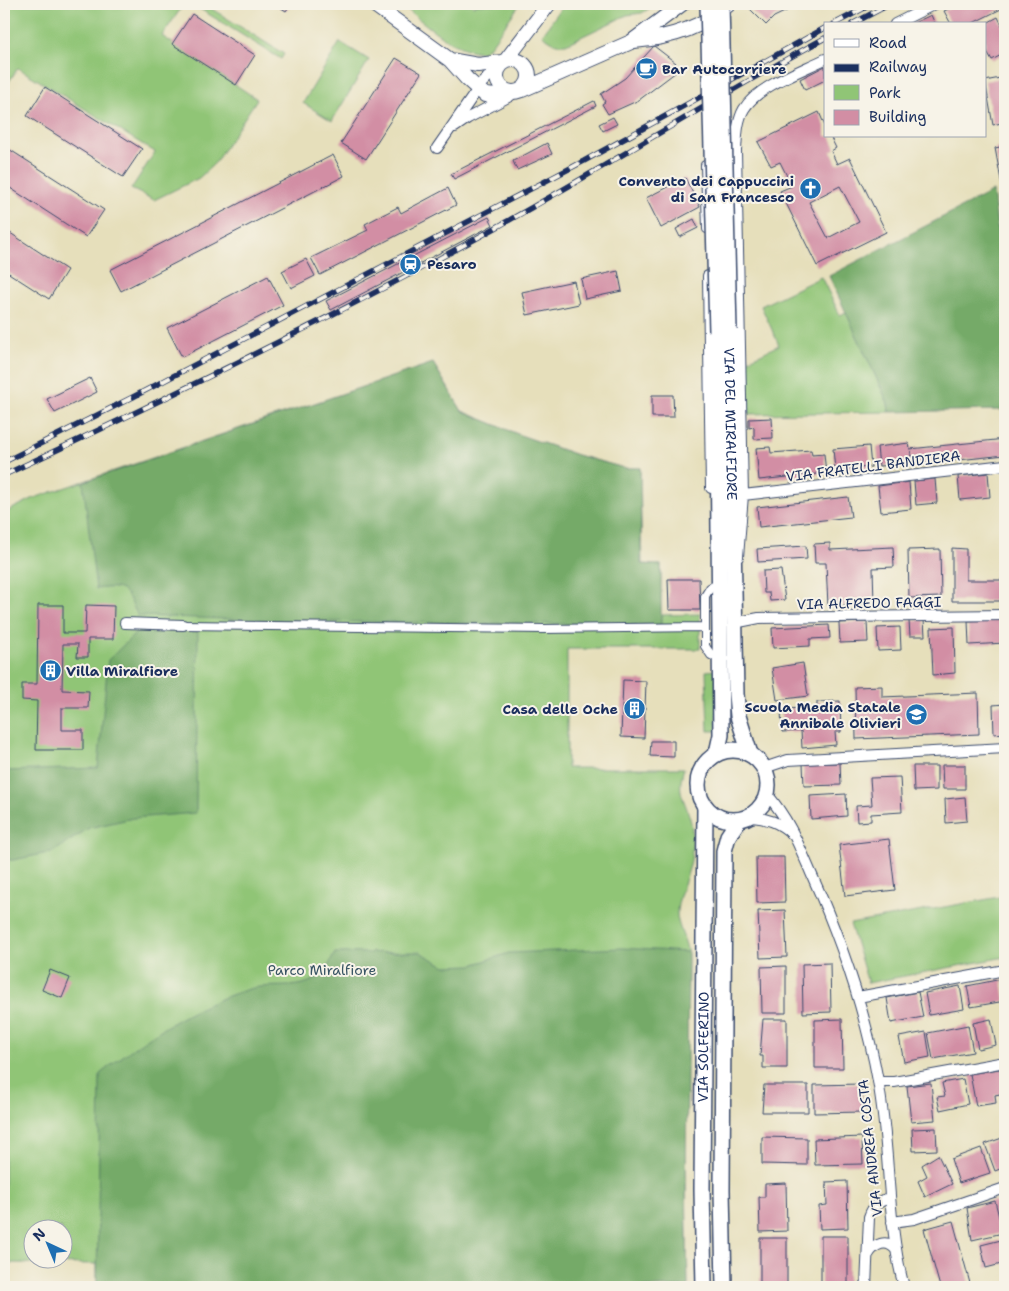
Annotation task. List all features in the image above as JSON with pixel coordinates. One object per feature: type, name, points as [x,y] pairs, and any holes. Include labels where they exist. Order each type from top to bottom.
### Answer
[{"type":"main road","points":[[708,4],[717,93]]},
{"type":"main road","points":[[717,93],[721,4]]},
{"type":"main road","name":"VIA DEL MIRALFIORE","points":[[717,93],[727,582],[721,660],[721,735],[717,753]]},
{"type":"main road","name":"VIA DEL MIRALFIORE","points":[[727,582],[734,624],[738,716],[750,754]]},
{"type":"main road","points":[[728,750],[740,750],[750,754],[764,768],[767,776],[767,794],[764,803],[744,819],[720,819],[704,807],[697,788],[698,777],[702,768],[717,753],[728,750]]},
{"type":"main road","name":"VIA SOLFERINO","points":[[704,807],[702,1190],[704,1287]]},
{"type":"main road","name":"VIA SOLFERINO","points":[[724,1287],[722,1190],[724,851],[728,836],[744,819]]},
{"type":"street","points":[[374,4],[450,60],[477,89],[490,96],[516,92],[528,80],[525,68],[530,31]]},
{"type":"street","points":[[437,148],[477,89],[530,31],[549,4]]},
{"type":"street","points":[[448,132],[468,118],[516,92],[631,42],[682,4]]},
{"type":"street","points":[[631,42],[661,38],[702,24],[729,4]]},
{"type":"street","points":[[899,22],[934,4]]},
{"type":"street","points":[[450,60],[478,65],[514,60],[525,68],[554,75]]},
{"type":"street","points":[[721,660],[711,655],[705,646],[705,596],[710,588],[727,582],[741,543],[743,495],[736,150],[738,127],[744,109],[759,92],[824,60]]},
{"type":"street","points":[[502,63],[499,81],[516,92]]},
{"type":"street","points":[[736,150],[705,165],[708,276],[718,273],[726,274],[739,287]]},
{"type":"street","name":"VIA DEL MIRALFIORE","points":[[708,276],[712,546],[727,582]]},
{"type":"street","points":[[708,303],[719,302],[734,295],[739,287]]},
{"type":"street","name":"VIA FRATELLI BANDIERA","points":[[743,495],[1005,465]]},
{"type":"street","name":"VIA ALFREDO FAGGI","points":[[734,624],[758,618],[1005,615]]},
{"type":"street","points":[[125,623],[534,629],[705,627]]},
{"type":"street","points":[[764,768],[788,760],[1005,748]]},
{"type":"street","name":"VIA ANDREA COSTA","points":[[767,794],[784,814],[796,839],[831,920],[858,997],[878,1082],[892,1222],[904,1287]]},
{"type":"street","name":"VIA ANDREA COSTA","points":[[744,819],[767,818],[778,823],[796,839]]},
{"type":"street","points":[[858,997],[1005,970]]},
{"type":"street","points":[[878,1082],[894,1082],[1005,1062]]},
{"type":"street","points":[[892,1222],[914,1219],[1005,1190]]},
{"type":"street","points":[[866,1287],[869,1217],[872,1208],[877,1203],[889,1198]]},
{"type":"street","points":[[868,1255],[876,1245],[882,1243],[888,1244],[896,1250]]},
{"type":"green space","points":[[4,4],[184,4],[162,36],[257,99],[215,163],[199,178],[154,200],[131,189],[155,152],[18,68],[4,89]]},
{"type":"green space","points":[[192,4],[204,4],[284,54],[281,59]]},
{"type":"green space","points":[[400,4],[471,4],[474,6],[477,4],[520,4],[491,45],[483,52],[460,47],[449,41]]},
{"type":"green space","points":[[564,4],[657,4],[642,13],[627,15],[566,44],[556,44],[542,35]]},
{"type":"green space","points":[[340,42],[369,60],[332,121],[303,103]]},
{"type":"green space","points":[[993,191],[1005,292],[1005,410],[889,412],[888,403],[829,276]]},
{"type":"green space","points":[[821,277],[840,315],[846,312],[888,403],[889,412],[747,414],[746,361],[779,345],[761,306]]},
{"type":"green space","name":"Parco Miralfiore","points":[[433,363],[462,411],[520,435],[577,455],[624,468],[640,468],[642,564],[661,565],[661,615],[700,614],[700,649],[567,649],[567,768],[684,768],[681,788],[691,824],[692,847],[690,867],[680,896],[677,917],[688,958],[686,1164],[688,1287],[97,1287],[97,1264],[72,1264],[72,1218],[22,1218],[22,1263],[4,1263],[4,513],[34,498]]},
{"type":"green space","points":[[433,363],[462,411],[520,435],[577,455],[624,468],[640,468],[641,564],[661,565],[661,625],[284,621],[138,616],[124,591],[114,588],[96,589],[83,482]]},
{"type":"green space","points":[[138,631],[198,631],[196,813],[133,818],[89,828],[53,852],[4,860],[4,771],[98,768],[108,660]]},
{"type":"green space","points":[[716,670],[717,731],[708,731],[706,671]]},
{"type":"green space","points":[[1005,896],[1005,957],[868,983],[850,924]]},
{"type":"green space","points":[[622,948],[688,952],[686,1190],[688,1287],[97,1287],[100,1074],[152,1035],[208,1004],[228,996],[257,987],[292,986],[309,982],[323,973],[335,953],[420,952],[445,966],[472,965],[509,953]]},
{"type":"building","points":[[275,4],[291,4],[286,11]]},
{"type":"building","points":[[745,4],[801,4],[774,17],[766,25]]},
{"type":"building","points":[[959,4],[1005,4],[1005,7],[975,22],[950,22],[944,11]]},
{"type":"building","points":[[192,14],[255,55],[236,85],[172,44]]},
{"type":"building","points":[[931,15],[934,22],[916,22]]},
{"type":"building","points":[[998,17],[1005,32],[1005,53],[992,60],[986,50],[986,23]]},
{"type":"building","points":[[654,46],[676,63],[672,67],[676,72],[639,100],[608,114],[602,104],[605,102],[601,94],[625,78]]},
{"type":"building","points":[[396,58],[421,73],[366,159],[341,143]]},
{"type":"building","points":[[824,67],[824,80],[805,90],[800,79]]},
{"type":"building","points":[[1005,77],[1005,122],[993,125],[986,81]]},
{"type":"building","points":[[45,87],[142,149],[123,177],[27,116]]},
{"type":"building","points":[[594,101],[596,106],[454,179],[451,174]]},
{"type":"building","name":"Convento dei Cappuccini di San Francesco","points":[[819,112],[824,124],[824,138],[831,138],[836,148],[831,151],[837,164],[850,158],[886,232],[817,266],[780,191],[792,186],[780,162],[771,166],[758,142]],"holes":[[[840,186],[859,222],[828,238],[809,202]]]},
{"type":"building","points":[[613,117],[617,124],[603,131],[599,124]]},
{"type":"building","points":[[547,143],[552,154],[517,170],[513,161]]},
{"type":"building","points":[[4,146],[104,210],[86,237],[4,184]]},
{"type":"building","points":[[1005,146],[1005,191],[1003,191],[995,148]]},
{"type":"building","points":[[333,155],[344,176],[121,291],[110,270]]},
{"type":"building","points":[[685,178],[700,207],[661,228],[646,198]]},
{"type":"building","name":"Pesaro","points":[[448,188],[456,205],[320,275],[311,258],[368,230],[365,224],[398,207],[401,213]]},
{"type":"building","points":[[489,217],[493,225],[331,310],[326,301]]},
{"type":"building","points":[[694,219],[698,228],[680,237],[676,229]]},
{"type":"building","points":[[4,229],[67,270],[49,299],[4,270]]},
{"type":"building","points":[[306,259],[315,276],[291,288],[282,271]]},
{"type":"building","points":[[618,271],[622,291],[585,299],[581,279]]},
{"type":"building","points":[[268,276],[283,305],[182,357],[167,328]]},
{"type":"building","points":[[574,281],[579,304],[527,315],[522,292]]},
{"type":"building","points":[[90,378],[97,392],[55,413],[47,399]]},
{"type":"building","points":[[652,395],[673,395],[674,417],[652,417]]},
{"type":"building","points":[[772,418],[773,438],[754,439],[754,427],[749,428],[749,419]]},
{"type":"building","points":[[1005,439],[1005,455],[912,465],[911,451],[911,464],[879,466],[877,447],[909,443],[910,449]]},
{"type":"building","points":[[869,446],[871,467],[835,470],[833,449]]},
{"type":"building","points":[[770,447],[771,453],[811,450],[812,455],[824,454],[826,473],[759,480],[756,448]]},
{"type":"building","points":[[988,473],[990,497],[960,500],[958,476]]},
{"type":"building","points":[[935,479],[937,503],[916,505],[914,481]]},
{"type":"building","points":[[909,482],[911,509],[881,512],[878,486]]},
{"type":"building","points":[[848,497],[851,517],[759,527],[757,507]]},
{"type":"building","points":[[830,543],[830,550],[893,547],[894,567],[873,568],[874,604],[828,606],[826,563],[815,563],[814,544]]},
{"type":"building","points":[[806,546],[807,559],[758,562],[757,549]]},
{"type":"building","points":[[952,548],[966,549],[966,580],[1005,580],[1005,601],[952,601]]},
{"type":"building","points":[[940,549],[941,597],[909,598],[908,550]]},
{"type":"building","points":[[781,570],[785,600],[770,601],[769,593],[764,593],[763,571]]},
{"type":"building","points":[[668,579],[699,579],[700,610],[669,610]]},
{"type":"building","name":"Villa Miralfiore","points":[[38,605],[63,605],[63,633],[85,633],[86,605],[114,606],[113,639],[88,639],[88,657],[77,657],[78,644],[63,644],[62,690],[89,691],[88,708],[62,708],[62,730],[83,730],[83,750],[36,750],[37,701],[22,700],[22,684],[37,684]]},
{"type":"building","points":[[924,620],[925,636],[910,636],[909,621]]},
{"type":"building","points":[[1004,620],[1005,643],[969,645],[968,621]]},
{"type":"building","points":[[867,622],[868,642],[840,643],[839,623]]},
{"type":"building","points":[[829,625],[830,638],[810,639],[810,646],[773,648],[772,628]]},
{"type":"building","points":[[900,627],[901,650],[878,651],[877,628]]},
{"type":"building","points":[[954,627],[955,673],[933,675],[931,628]]},
{"type":"building","points":[[803,663],[808,696],[777,700],[772,668]]},
{"type":"building","name":"Casa delle Oche","points":[[623,680],[646,681],[644,738],[621,737]]},
{"type":"building","name":"Scuola Media Statale Annibale Olivieri","points":[[882,686],[882,697],[978,693],[979,734],[856,739],[855,687]]},
{"type":"building","points":[[840,701],[841,732],[835,732],[836,745],[802,748],[801,731],[782,732],[781,709],[808,708],[808,712],[817,712],[817,702]]},
{"type":"building","points":[[1005,704],[1005,733],[994,734],[993,705]]},
{"type":"building","points":[[651,741],[674,741],[674,757],[650,756]]},
{"type":"building","points":[[840,763],[841,785],[804,786],[803,764]]},
{"type":"building","points":[[942,765],[965,765],[965,789],[943,789]]},
{"type":"building","points":[[913,766],[937,766],[937,790],[914,791]]},
{"type":"building","points":[[900,777],[902,812],[871,814],[871,821],[857,822],[856,806],[872,805],[870,778]]},
{"type":"building","points":[[846,794],[847,816],[811,819],[810,796]]},
{"type":"building","points":[[965,797],[967,821],[946,823],[945,799]]},
{"type":"building","points":[[889,839],[895,890],[845,896],[839,845]]},
{"type":"building","points":[[756,857],[784,857],[785,902],[757,903]]},
{"type":"building","points":[[785,910],[787,957],[760,958],[758,911]]},
{"type":"building","points":[[830,963],[831,1012],[803,1013],[802,964]]},
{"type":"building","points":[[786,966],[786,1013],[762,1013],[761,967]]},
{"type":"building","points":[[50,970],[70,978],[62,998],[42,990]]},
{"type":"building","points":[[1002,979],[1005,1001],[971,1007],[967,986]]},
{"type":"building","points":[[960,986],[964,1009],[929,1015],[925,993]]},
{"type":"building","points":[[918,992],[923,1017],[891,1023],[887,998]]},
{"type":"building","points":[[763,1019],[787,1019],[787,1068],[763,1068],[763,1056],[760,1056]]},
{"type":"building","points":[[842,1019],[843,1068],[815,1068],[815,1020]]},
{"type":"building","points":[[991,1019],[996,1045],[978,1049],[973,1023]]},
{"type":"building","points":[[968,1025],[973,1052],[933,1059],[928,1033]]},
{"type":"building","points":[[926,1032],[930,1057],[904,1062],[899,1037]]},
{"type":"building","points":[[1005,1068],[1005,1093],[995,1095],[996,1103],[976,1106],[970,1074]]},
{"type":"building","points":[[963,1079],[968,1104],[940,1110],[937,1097],[945,1096],[942,1083]]},
{"type":"building","points":[[931,1083],[935,1120],[911,1122],[907,1086]]},
{"type":"building","points":[[862,1084],[862,1112],[814,1113],[814,1085]]},
{"type":"building","points":[[764,1085],[808,1085],[808,1112],[762,1112]]},
{"type":"building","points":[[936,1128],[937,1150],[913,1151],[912,1129]]},
{"type":"building","points":[[762,1137],[807,1138],[807,1165],[762,1164]]},
{"type":"building","points":[[862,1137],[863,1164],[815,1165],[814,1139]]},
{"type":"building","points":[[1005,1137],[1005,1167],[995,1171],[985,1144]]},
{"type":"building","points":[[981,1148],[990,1173],[959,1183],[951,1159]]},
{"type":"building","points":[[938,1155],[952,1184],[925,1197],[918,1181],[927,1176],[922,1165]]},
{"type":"building","points":[[847,1181],[848,1228],[820,1229],[819,1206],[827,1205],[826,1182]]},
{"type":"building","points":[[786,1183],[787,1231],[760,1232],[759,1197],[765,1197],[765,1184]]},
{"type":"building","points":[[995,1201],[1003,1233],[972,1240],[967,1208]]},
{"type":"building","points":[[953,1221],[971,1287],[940,1287],[924,1229]]},
{"type":"building","points":[[821,1236],[848,1236],[848,1286],[821,1286]]},
{"type":"building","points":[[760,1238],[787,1238],[787,1286],[760,1286]]},
{"type":"building","points":[[1005,1239],[1005,1263],[986,1268],[981,1245]]},
{"type":"railway","points":[[838,22],[872,4]]},
{"type":"railway","points":[[856,22],[890,4]]},
{"type":"railway","points":[[4,462],[133,397],[584,161],[824,29]]},
{"type":"railway","points":[[4,475],[252,355],[436,260],[538,204],[824,39]]},
{"type":"place","name":"Bar Autocorriere","points":[[646,69]]},
{"type":"place","name":"Convento dei Cappuccini di San Francesco","points":[[810,189]]},
{"type":"place","name":"Pesaro","points":[[411,264]]},
{"type":"place","name":"Villa Miralfiore","points":[[50,671]]},
{"type":"place","name":"Casa delle Oche","points":[[634,709]]},
{"type":"place","name":"Scuola Media Statale Annibale Olivieri","points":[[917,715]]}]
